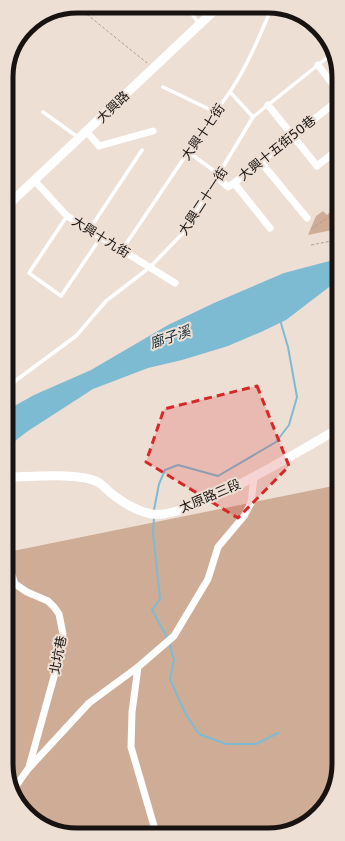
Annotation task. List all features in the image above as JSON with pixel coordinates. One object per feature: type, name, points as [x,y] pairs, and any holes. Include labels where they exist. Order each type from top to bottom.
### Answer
[{"type":"main road","name":"大興路","points":[[13,201],[80,139],[211,13]]},
{"type":"main road","name":"太原路三段","points":[[13,477],[53,477],[71,475],[97,482],[136,510],[156,514],[181,510],[254,477],[332,432]]},
{"type":"street","points":[[318,65],[332,83]]},
{"type":"street","points":[[268,105],[317,166],[332,154]]},
{"type":"street","name":"大興十五街50巷","points":[[219,176],[228,186],[234,183],[332,105]]},
{"type":"street","points":[[87,132],[99,146],[153,130]]},
{"type":"street","points":[[260,161],[307,218]]},
{"type":"street","name":"大興十九街","points":[[35,181],[67,216],[175,283]]},
{"type":"street","points":[[234,183],[270,228]]},
{"type":"street","name":"北坑巷","points":[[17,785],[28,769],[89,703],[138,667],[174,636],[208,579],[218,547],[244,516],[251,503],[254,477]]},
{"type":"street","name":"北坑巷","points":[[13,578],[15,584],[27,592],[48,601],[54,607],[59,614],[63,634],[60,655],[28,769]]},
{"type":"street","points":[[138,667],[132,712],[131,747],[155,828]]},
{"type":"lane","points":[[191,13],[199,24]]},
{"type":"lane","name":"大興十七街","points":[[122,250],[215,112],[231,93],[256,46],[269,13]]},
{"type":"lane","name":"大興二十一街","points":[[13,383],[76,336],[106,301],[149,268],[184,232],[219,176],[253,117],[329,56]]},
{"type":"lane","points":[[163,86],[215,112]]},
{"type":"lane","points":[[231,93],[253,117]]},
{"type":"lane","points":[[44,112],[80,139]]},
{"type":"lane","points":[[89,230],[142,150]]},
{"type":"lane","points":[[188,152],[219,176]]},
{"type":"lane","points":[[67,216],[30,273],[61,296],[101,237]]},
{"type":"path","points":[[85,13],[153,68]]},
{"type":"path","points":[[310,229],[332,215]]},
{"type":"path","points":[[310,246],[332,241]]},
{"type":"highlighted area","points":[[257,386],[289,466],[238,518],[146,462],[164,409]]},
{"type":"shaded area","points":[[332,210],[332,230],[308,235],[316,216],[323,211],[327,215]]},
{"type":"shaded area","points":[[332,486],[332,768],[329,785],[319,803],[304,817],[293,823],[285,826],[268,828],[77,828],[56,825],[38,815],[26,803],[18,789],[15,781],[13,764],[13,551]]},
{"type":"water","name":"廍子溪","points":[[332,260],[332,285],[286,320],[228,346],[182,360],[148,368],[93,389],[13,442],[13,407],[34,395],[91,370],[168,325],[214,303],[284,273]]},
{"type":"waterway","points":[[154,510],[159,484],[165,470],[178,465],[218,476],[276,442],[289,425],[297,397],[288,347],[280,320]]},
{"type":"waterway","points":[[154,517],[153,533],[160,599],[152,610],[168,639]]},
{"type":"waterway","points":[[169,643],[174,660],[170,679],[185,713],[199,734],[226,744],[256,744],[278,733]]}]
